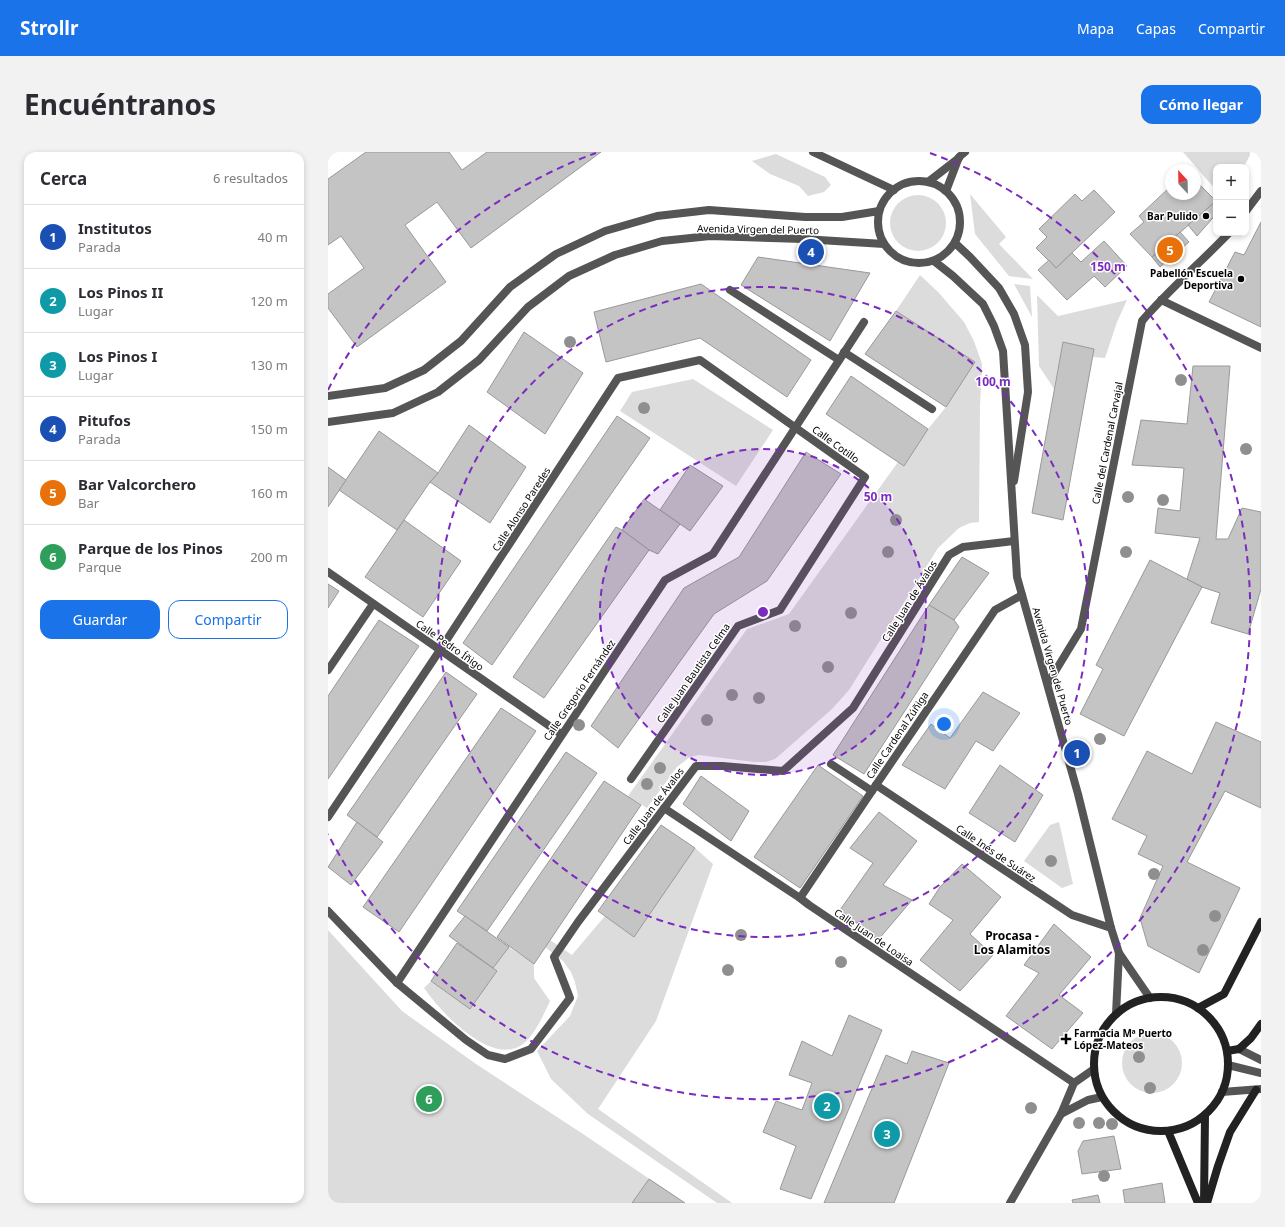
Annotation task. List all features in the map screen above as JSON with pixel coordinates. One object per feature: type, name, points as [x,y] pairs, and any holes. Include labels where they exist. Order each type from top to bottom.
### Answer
[{"type":"main road","points":[[1198,1008],[1224,994],[1261,922]]},
{"type":"main road","points":[[1166,997],[1183,1001],[1198,1008],[1211,1020],[1221,1034],[1227,1050],[1227,1079],[1222,1092],[1214,1105],[1205,1115],[1188,1126],[1168,1131],[1149,1130],[1130,1124],[1114,1112],[1102,1097],[1096,1083],[1094,1069],[1095,1049],[1103,1030],[1116,1014],[1132,1004],[1150,998],[1166,997]]},
{"type":"main road","points":[[1227,1050],[1238,1049],[1251,1038],[1261,1024]]},
{"type":"main road","points":[[1207,1203],[1230,1132],[1259,1090]]},
{"type":"main road","points":[[1204,1203],[1205,1115]]},
{"type":"main road","points":[[1168,1131],[1198,1203]]},
{"type":"street","points":[[813,152],[894,190]]},
{"type":"street","points":[[928,182],[962,155]]},
{"type":"street","points":[[946,191],[962,155]]},
{"type":"street","points":[[916,181],[928,182],[938,184],[946,191],[957,205],[960,218],[960,231],[955,243],[946,254],[934,261],[920,264],[905,262],[893,255],[884,244],[879,234],[879,211],[885,199],[894,190],[904,184],[916,181]]},
{"type":"street","points":[[1249,208],[1261,191]]},
{"type":"street","name":"Avenida Virgen del Puerto","points":[[328,396],[385,388],[424,370],[461,341],[510,288],[556,254],[605,231],[657,216],[709,210],[805,217],[842,217],[879,211]]},
{"type":"street","name":"Avenida Virgen del Puerto","points":[[328,422],[393,413],[438,392],[479,360],[528,307],[570,276],[615,255],[662,241],[710,236],[803,239],[884,244]]},
{"type":"street","name":"Calle del Cardenal Carvajal","points":[[1048,683],[1081,629],[1142,321],[1161,300],[1198,266],[1226,236]]},
{"type":"street","name":"Avenida Virgen del Puerto","points":[[955,243],[999,288],[1014,314],[1025,345],[1028,392],[1011,498]]},
{"type":"street","name":"Avenida Virgen del Puerto","points":[[934,261],[953,276],[982,304],[994,326],[1003,351],[1017,577],[1078,794],[1111,928],[1119,953],[1150,998]]},
{"type":"street","points":[[730,290],[839,360]]},
{"type":"street","points":[[1161,300],[1261,348]]},
{"type":"street","name":"Calle Gregorio Fernández","points":[[397,983],[665,580],[713,554],[864,322]]},
{"type":"street","points":[[844,352],[932,409]]},
{"type":"street","name":"Calle Alonso Paredes","points":[[328,817],[440,650],[618,378],[700,360],[796,427]]},
{"type":"street","name":"Calle Cotillo","points":[[796,427],[865,477]]},
{"type":"street","name":"Calle Juan Bautista Celma","points":[[631,779],[738,626],[780,610],[865,477]]},
{"type":"street","name":"Calle Juan de Ávalos","points":[[397,983],[466,1040],[488,1055],[505,1059],[531,1048],[570,998],[554,958],[578,922],[696,766],[722,766],[783,771],[853,708],[949,556],[963,547],[1014,541]]},
{"type":"street","name":"Calle Pedro Íñigo","points":[[328,572],[562,734]]},
{"type":"street","name":"Calle Cardenal Zúñiga","points":[[800,898],[995,610],[1022,595]]},
{"type":"street","points":[[328,670],[373,604]]},
{"type":"street","name":"Calle Inés de Suárez","points":[[831,764],[874,788],[1072,915],[1111,928]]},
{"type":"street","name":"Calle Juan de Loaisa","points":[[664,808],[1074,1083]]},
{"type":"street","points":[[328,911],[397,983]]},
{"type":"street","name":"Avenida Virgen del Puerto","points":[[1116,1014],[1119,953]]},
{"type":"street","points":[[1238,1049],[1261,1060]]},
{"type":"street","points":[[1228,1065],[1261,1073]]},
{"type":"street","points":[[1010,1203],[1061,1114],[1074,1083],[1094,1069]]},
{"type":"street","points":[[1222,1092],[1259,1090]]},
{"type":"street","points":[[1061,1114],[1088,1100],[1102,1097]]},
{"type":"shaded area","points":[[1183,152],[1250,152],[1246,164],[1213,164],[1213,187],[1201,173],[1201,164],[1193,164]]},
{"type":"shaded area","points":[[776,154],[825,177],[831,185],[824,192],[808,196],[799,186],[770,174],[752,161]]},
{"type":"shaded area","points":[[970,194],[1006,237],[999,244],[1033,279],[1009,276],[975,234]]},
{"type":"shaded area","points":[[912,195],[924,195],[938,203],[946,217],[944,234],[938,243],[924,251],[912,251],[902,246],[895,239],[890,229],[890,217],[895,207],[902,200]]},
{"type":"shaded area","points":[[920,275],[939,293],[964,322],[974,341],[982,364],[980,406],[979,522],[970,523],[959,528],[938,548],[849,690],[832,709],[782,753],[775,759],[766,762],[754,762],[699,755],[690,757],[677,767],[647,808],[628,796],[747,629],[789,614],[898,462],[904,466],[928,429],[946,407],[974,362],[896,311]]},
{"type":"shaded area","points":[[1014,284],[1030,286],[1032,317]]},
{"type":"shaded area","points":[[1037,295],[1058,316],[1127,300],[1117,322],[1105,358],[1092,357],[1094,349],[1063,342],[1054,389],[1039,366]]},
{"type":"shaded area","points":[[693,379],[773,430],[736,486],[620,411],[632,392]]},
{"type":"shaded area","points":[[1059,822],[1073,884],[1062,888],[1024,861],[1050,825]]},
{"type":"shaded area","points":[[695,848],[713,864],[656,1021],[598,1109],[732,1203],[717,1203],[588,1114],[551,1079],[537,1051],[570,1016],[578,996],[571,972],[563,961],[545,947],[550,940],[572,955],[605,916],[634,937]]},
{"type":"shaded area","points":[[328,930],[402,1011],[476,1064],[685,1203],[328,1203]]},
{"type":"shaded area","points":[[509,947],[534,964],[534,978],[550,1001],[538,1026],[525,1043],[507,1050],[494,1048],[480,1042],[466,1032],[441,1009],[424,988],[431,981],[470,1009],[497,971],[493,968]]},
{"type":"shaded area","points":[[1146,1033],[1158,1033],[1169,1038],[1177,1046],[1182,1057],[1180,1075],[1169,1088],[1158,1093],[1146,1093],[1135,1088],[1127,1080],[1122,1069],[1122,1057],[1127,1046],[1135,1038]]},
{"type":"building","points":[[366,152],[449,152],[462,170],[487,152],[601,152],[471,248],[437,202],[405,225],[446,282],[357,347],[328,308],[328,294],[364,268],[341,236],[328,245],[328,179]]},
{"type":"building","points":[[1201,186],[1213,198],[1213,204],[1152,257],[1130,234],[1144,222],[1139,216],[1165,192],[1165,200],[1201,200]]},
{"type":"building","points":[[1094,190],[1115,212],[1056,268],[1036,248],[1047,237],[1039,229],[1075,194],[1082,201]]},
{"type":"building","name":"Bar Pulido","points":[[1213,204],[1213,218],[1197,236],[1188,225]]},
{"type":"building","name":"Pabellón Escuela Deportiva","points":[[1261,222],[1261,327],[1209,302],[1235,252],[1244,255]]},
{"type":"building","points":[[1180,232],[1189,242],[1160,267],[1152,257]]},
{"type":"building","points":[[1104,241],[1127,266],[1105,287],[1094,276],[1067,300],[1038,270],[1049,260],[1056,268],[1072,253],[1081,262]]},
{"type":"building","points":[[758,257],[870,273],[830,341],[741,285]]},
{"type":"building","points":[[701,284],[811,360],[787,397],[700,338],[606,362],[594,312]]},
{"type":"building","points":[[896,311],[975,362],[946,407],[865,354]]},
{"type":"building","points":[[524,332],[583,373],[545,434],[487,392]]},
{"type":"building","points":[[1063,342],[1094,349],[1063,520],[1032,513]]},
{"type":"building","points":[[1193,366],[1230,366],[1216,539],[1228,539],[1242,508],[1261,512],[1261,589],[1248,634],[1211,623],[1220,593],[1202,587],[1187,579],[1200,538],[1155,533],[1158,508],[1180,511],[1184,468],[1132,465],[1141,420],[1187,424]]},
{"type":"building","points":[[851,376],[928,429],[904,466],[826,414]]},
{"type":"building","points":[[617,416],[650,438],[492,665],[463,643]]},
{"type":"building","points":[[469,425],[526,467],[490,523],[430,482],[438,473]]},
{"type":"building","points":[[379,431],[438,473],[430,482],[397,530],[339,490]]},
{"type":"building","points":[[806,452],[841,474],[767,581],[714,614],[618,748],[591,726],[684,588],[739,557]]},
{"type":"building","points":[[690,465],[723,486],[690,531],[660,510]]},
{"type":"building","points":[[328,467],[346,480],[328,507]]},
{"type":"building","points":[[644,499],[680,524],[658,554],[649,550],[622,530]]},
{"type":"building","points":[[404,520],[461,561],[423,617],[365,577]]},
{"type":"building","points":[[616,527],[649,550],[544,698],[513,677]]},
{"type":"building","points":[[962,557],[989,573],[954,620],[929,605]]},
{"type":"building","points":[[1150,560],[1202,587],[1124,736],[1080,714],[1103,669],[1096,665]]},
{"type":"building","points":[[328,584],[339,591],[328,608]]},
{"type":"building","points":[[929,605],[954,620],[959,627],[864,774],[833,755]]},
{"type":"building","points":[[379,620],[419,646],[328,779],[328,696]]},
{"type":"building","points":[[446,672],[477,694],[377,837],[347,815]]},
{"type":"building","points":[[983,692],[1020,713],[993,751],[976,741],[945,789],[902,765],[931,724],[950,738]]},
{"type":"building","points":[[501,708],[536,731],[399,932],[363,907]]},
{"type":"building","points":[[1216,722],[1261,742],[1261,808],[1225,791],[1187,862],[1240,888],[1199,973],[1148,946],[1140,918],[1163,866],[1138,854],[1147,836],[1112,819],[1147,751],[1192,774]]},
{"type":"building","points":[[566,752],[597,773],[487,931],[457,911]]},
{"type":"building","points":[[818,765],[863,796],[800,888],[754,857]]},
{"type":"building","points":[[1000,765],[1043,795],[1015,842],[969,813]]},
{"type":"building","points":[[701,776],[749,811],[731,841],[683,804]]},
{"type":"building","points":[[604,781],[641,805],[534,964],[497,937]]},
{"type":"building","points":[[879,812],[917,841],[883,885],[912,900],[878,940],[840,910],[873,863],[850,848]]},
{"type":"building","points":[[357,822],[383,842],[351,885],[328,867]]},
{"type":"building","points":[[661,825],[695,848],[634,937],[598,911]]},
{"type":"building","points":[[962,864],[1001,897],[970,934],[993,955],[960,991],[920,960],[953,920],[929,904],[940,887]]},
{"type":"building","points":[[465,916],[509,947],[493,968],[449,936]]},
{"type":"building","points":[[1054,924],[1091,957],[1059,995],[1083,1013],[1052,1049],[1006,1016],[1039,973],[1024,965]]},
{"type":"building","points":[[457,943],[497,971],[470,1009],[431,981]]},
{"type":"building","points":[[849,1015],[882,1030],[811,1199],[780,1189],[796,1146],[763,1132],[776,1101],[802,1110],[812,1083],[789,1075],[802,1041],[832,1056]]},
{"type":"building","points":[[912,1051],[949,1063],[894,1203],[824,1203],[886,1055],[907,1064]]},
{"type":"building","points":[[1114,1136],[1121,1169],[1082,1174],[1078,1151],[1083,1141]]},
{"type":"building","points":[[649,1179],[685,1203],[632,1203]]},
{"type":"building","points":[[1162,1183],[1165,1203],[1125,1203],[1123,1190]]},
{"type":"building","points":[[1098,1195],[1100,1203],[1073,1203],[1072,1200]]},
{"type":"place","name":"Bar Pulido","points":[[1206,216]]},
{"type":"place","name":"Bar Valcorchero","points":[[1170,250]]},
{"type":"place","name":"Pitufos","points":[[811,252]]},
{"type":"place","name":"Pabellón Escuela Deportiva","points":[[1241,279]]},
{"type":"place","name":"Institutos","points":[[1077,753]]},
{"type":"place","name":"Farmacia Mª Puerto López-Mateos","points":[[1066,1039]]},
{"type":"place","name":"Parque de los Pinos","points":[[429,1099]]},
{"type":"place","name":"Los Pinos II","points":[[827,1106]]},
{"type":"place","name":"Los Pinos I","points":[[887,1134]]},
{"type":"district","name":"Procasa - Los Alamitos","points":[[1012,943]]}]
